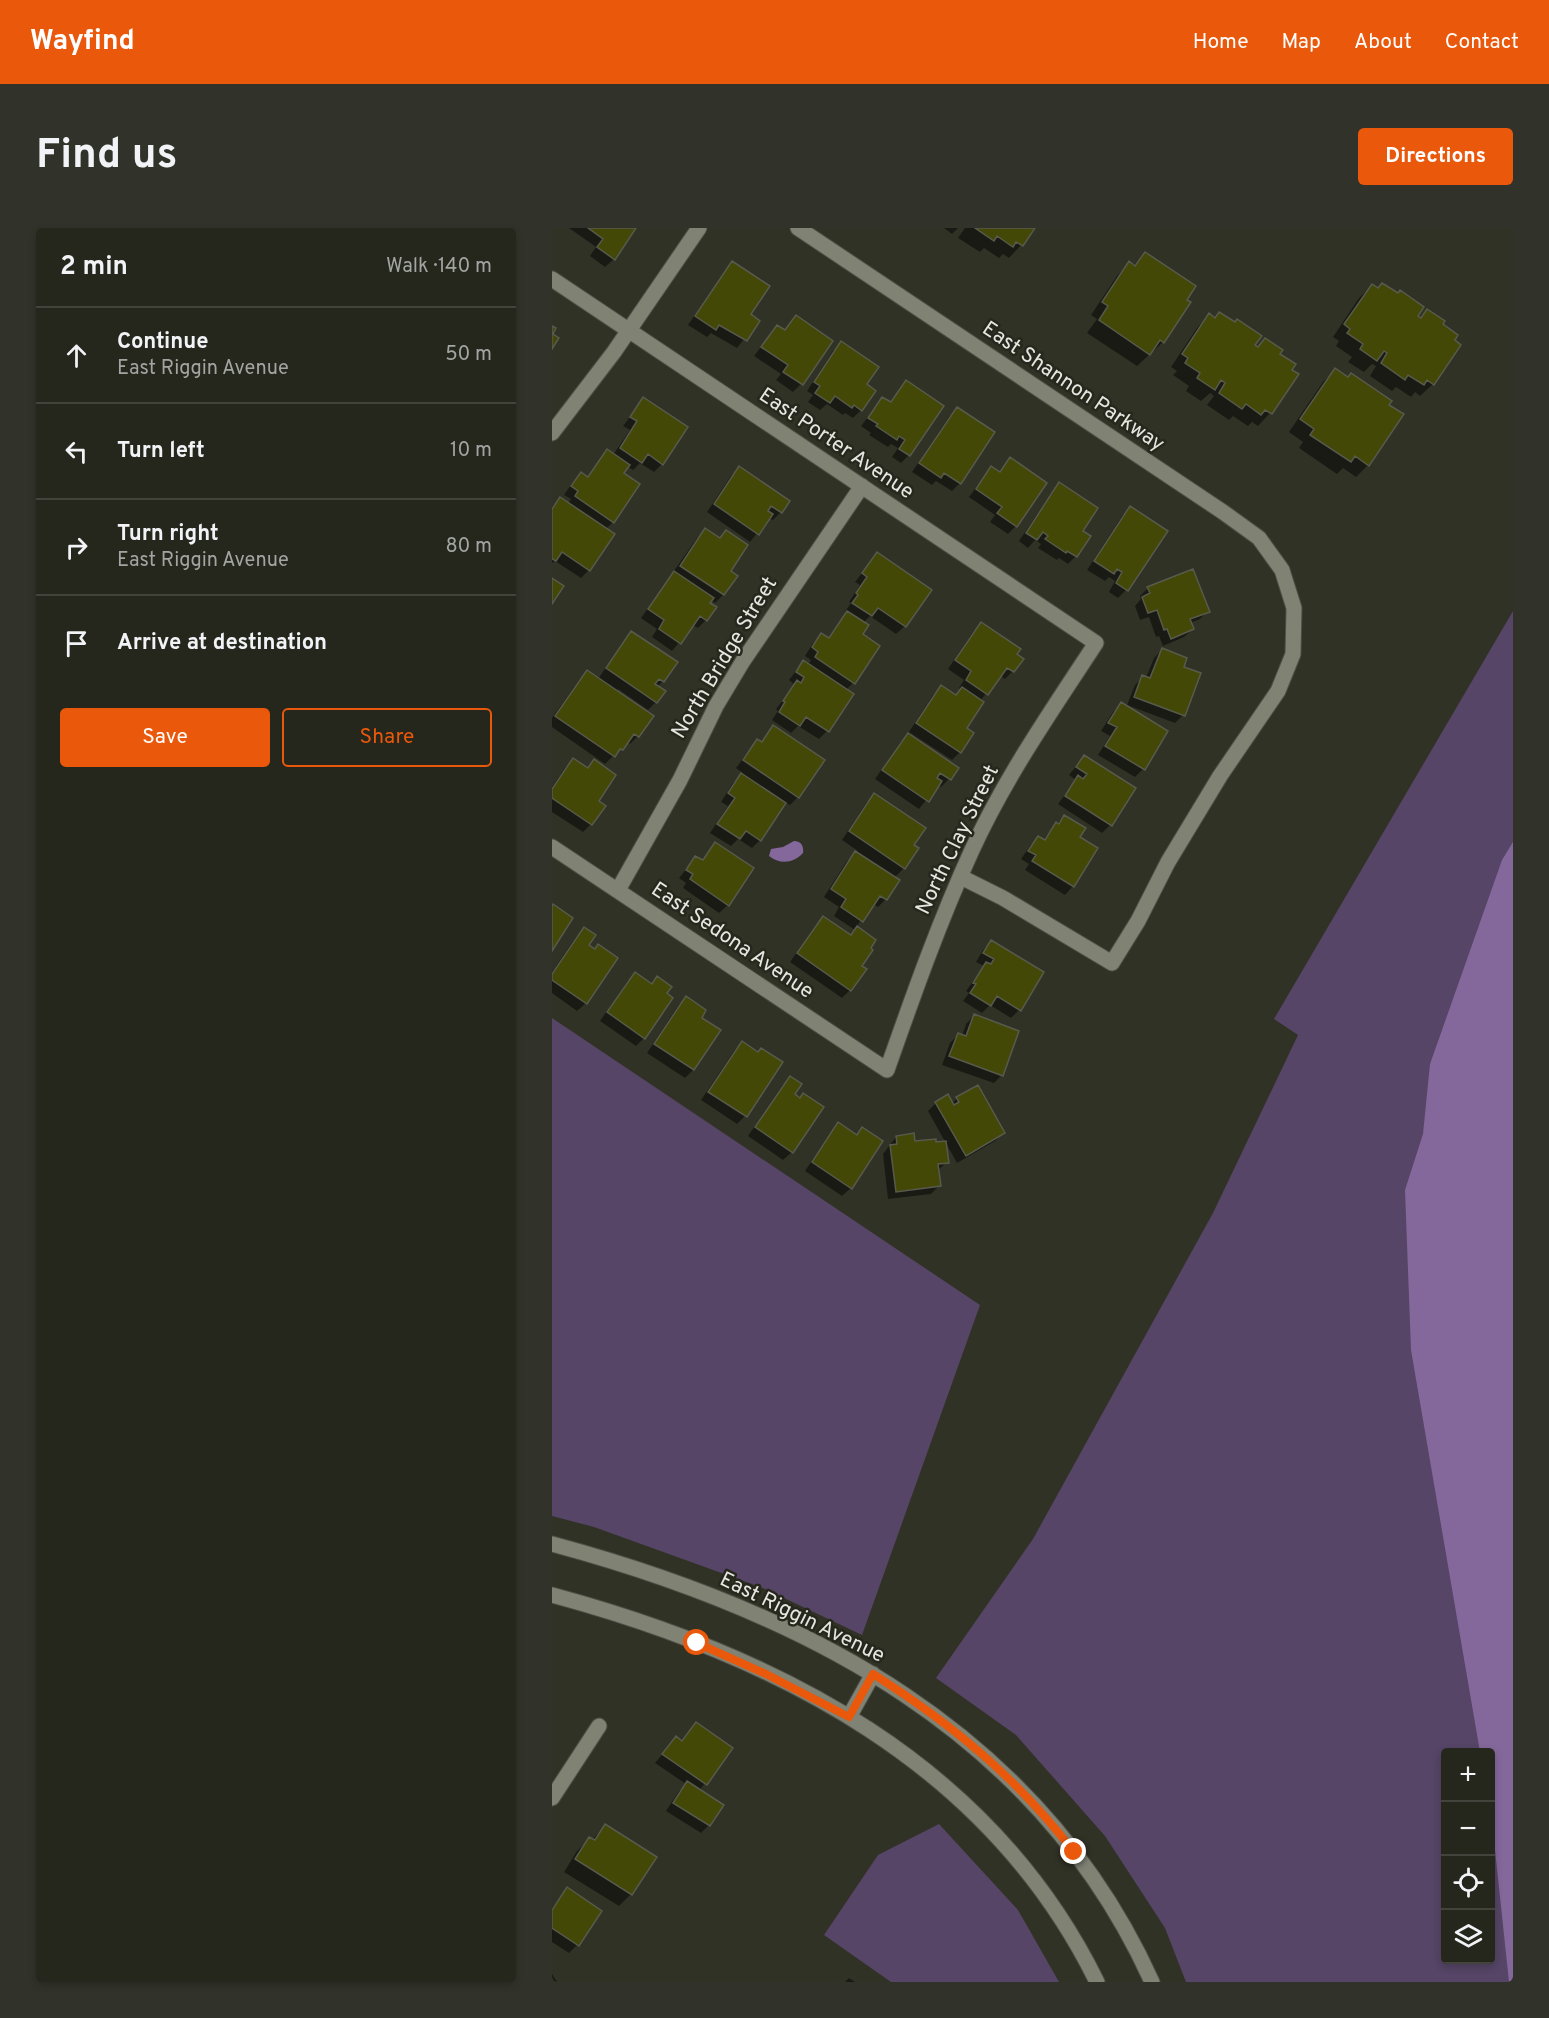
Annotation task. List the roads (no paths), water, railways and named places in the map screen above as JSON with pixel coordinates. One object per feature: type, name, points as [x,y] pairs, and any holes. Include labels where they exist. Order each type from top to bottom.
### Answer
[{"type":"street","points":[[552,433],[629,331],[699,228]]},
{"type":"street","name":"East Shannon Parkway","points":[[798,228],[1259,538],[1282,570],[1294,608],[1293,654],[1278,692],[1220,776],[1168,862],[1138,921],[1112,963],[1003,898],[961,877]]},
{"type":"street","name":"East Porter Avenue","points":[[552,279],[1096,643]]},
{"type":"street","name":"North Bridge Street","points":[[618,890],[680,780],[716,706],[743,661],[862,486]]},
{"type":"street","name":"North Clay Street","points":[[887,1070],[933,940],[972,849],[1029,745],[1096,643]]},
{"type":"street","name":"East Sedona Avenue","points":[[552,847],[887,1070]]},
{"type":"street","name":"East Riggin Avenue","points":[[552,1544],[647,1572],[721,1600],[800,1636],[873,1674],[913,1699],[967,1740],[1042,1812],[1105,1895],[1132,1940],[1152,1982]]},
{"type":"street","points":[[552,1595],[623,1616],[704,1646],[791,1686],[849,1717],[920,1764],[960,1798],[996,1834],[1044,1893],[1072,1935],[1097,1982]]},
{"type":"street","points":[[849,1717],[873,1674]]},
{"type":"street","points":[[552,1798],[599,1726]]}]
